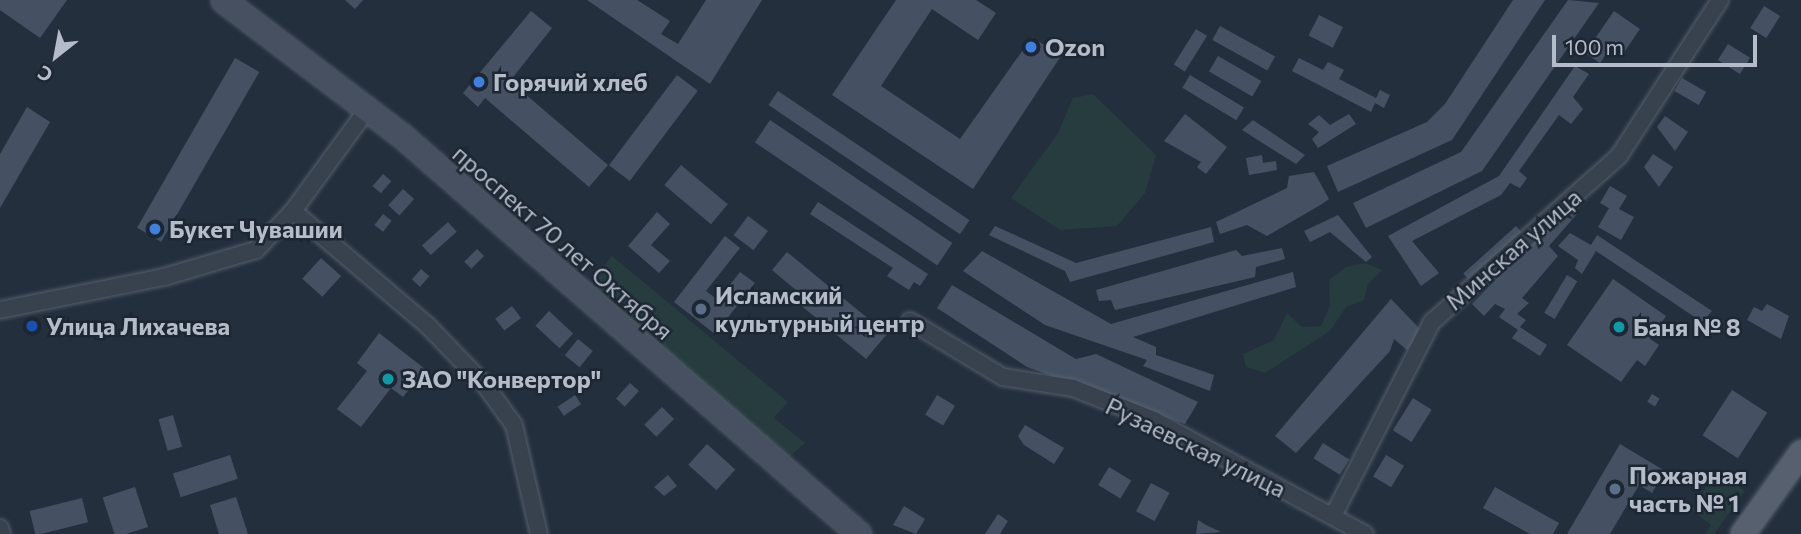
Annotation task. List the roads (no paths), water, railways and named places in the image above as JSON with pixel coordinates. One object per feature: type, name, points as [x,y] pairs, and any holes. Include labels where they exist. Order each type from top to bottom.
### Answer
[{"type":"main road","name":"проспект 70 лет Октября","points":[[223,0],[368,108],[859,534]]},
{"type":"main road","points":[[1743,534],[1801,453]]},
{"type":"street","name":"Минская улица","points":[[1333,516],[1432,322],[1619,156],[1720,0]]},
{"type":"street","points":[[0,310],[227,262],[256,250],[293,211],[368,108]]},
{"type":"street","points":[[293,211],[428,326],[485,386],[514,425],[539,534]]},
{"type":"street","name":"Рузаевская улица","points":[[910,321],[1003,377],[1073,388],[1154,421],[1365,534]]},
{"type":"street","points":[[0,528],[2,534]]},
{"type":"place","name":"Ozon","points":[[1031,47]]},
{"type":"place","name":"Горячий хлеб","points":[[479,82]]},
{"type":"place","name":"Букет Чувашии","points":[[155,229]]},
{"type":"place","name":"Исламский культурный центр","points":[[701,309]]},
{"type":"place","name":"Улица Лихачева","points":[[32,326]]},
{"type":"place","name":"Баня № 8","points":[[1619,327]]},
{"type":"place","name":"ЗАО \"Конвертор\"","points":[[388,379]]},
{"type":"place","name":"Пожарная часть № 1","points":[[1615,489]]}]
